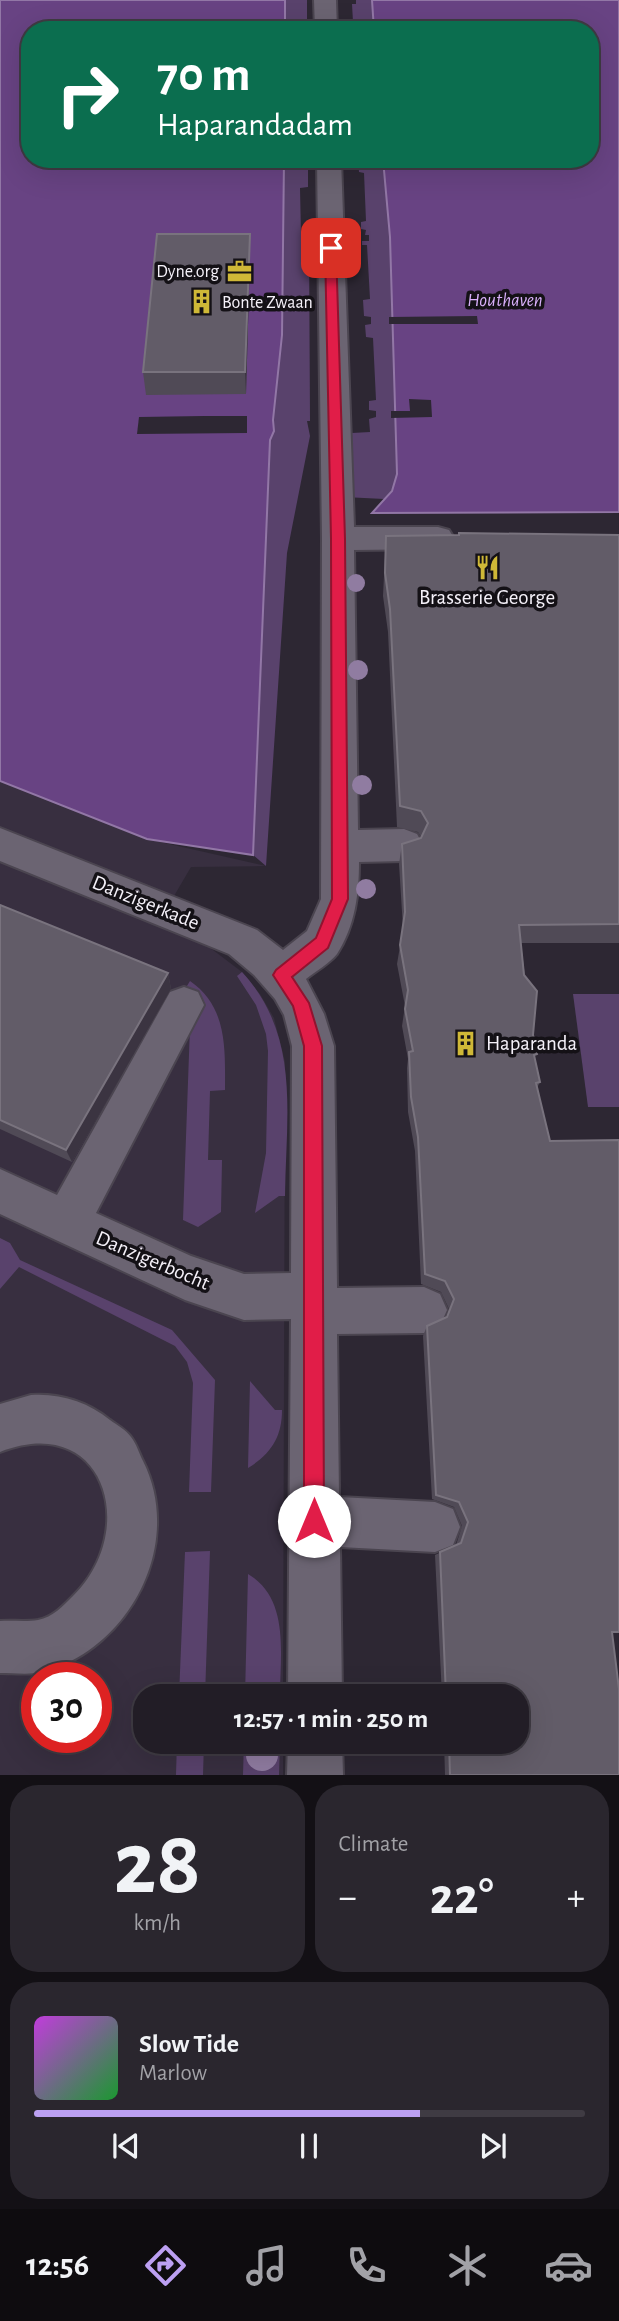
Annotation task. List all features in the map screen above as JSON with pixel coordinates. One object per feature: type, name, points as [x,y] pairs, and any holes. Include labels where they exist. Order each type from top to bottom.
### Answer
[{"type":"street","points":[[326,0],[326,21]]},
{"type":"street","points":[[281,975],[322,943],[340,899],[338,539],[329,168]]},
{"type":"street","points":[[338,539],[464,538]]},
{"type":"street","points":[[341,836],[403,835]]},
{"type":"street","name":"Danzigerkade","points":[[0,844],[243,942],[266,958],[301,1003],[313,1046],[315,1684]]},
{"type":"street","points":[[67,1222],[184,1005]]},
{"type":"street","name":"Danzigerbocht","points":[[0,1191],[185,1277],[244,1297],[424,1310]]},
{"type":"street","points":[[0,1428],[15,1421],[44,1418],[71,1423],[96,1435],[115,1456],[128,1483],[134,1514],[131,1548],[120,1581],[101,1609],[75,1632],[46,1646],[15,1650],[0,1647]]},
{"type":"street","points":[[314,1521],[435,1527]]},
{"type":"street","points":[[315,1754],[315,1775]]},
{"type":"shaded area","points":[[285,0],[307,0],[307,21],[285,21]]},
{"type":"shaded area","points":[[356,0],[372,0],[373,21],[353,21],[352,4],[356,4]]},
{"type":"shaded area","points":[[284,168],[308,168],[308,187],[300,188],[301,235],[309,236],[310,421],[307,421],[310,436],[287,553],[266,866],[253,855],[270,440],[274,431],[282,335]]},
{"type":"shaded area","points":[[359,168],[384,168],[390,237],[397,474],[395,486],[384,499],[344,497],[352,433],[370,432],[369,419],[376,417],[376,411],[369,410],[369,401],[376,400],[373,338],[366,337],[365,325],[371,324],[371,317],[364,316],[363,300],[370,299],[367,245],[362,245],[362,241],[369,241],[369,235],[365,235],[366,230],[361,229],[361,222],[366,221],[364,173],[359,172]]},
{"type":"shaded area","points":[[0,777],[147,839],[266,866],[191,867],[157,925],[209,947],[242,972],[260,994],[274,1018],[285,1062],[283,1684],[133,1684],[133,1754],[283,1754],[283,1775],[0,1775]]},
{"type":"shaded area","points":[[242,972],[261,997],[274,1023],[286,1078],[285,1196],[279,1196],[255,1213],[266,1153],[268,1051],[266,1034],[256,1005],[237,976]]},
{"type":"shaded area","points":[[190,981],[211,1003],[218,1016],[225,1060],[225,1090],[210,1091],[208,1160],[222,1160],[221,1212],[198,1227],[183,1220],[191,999],[182,994]]},
{"type":"shaded area","points":[[573,994],[619,994],[619,1107],[588,1107]]},
{"type":"shaded area","points":[[0,1238],[10,1243],[20,1260],[172,1330],[215,1380],[211,1492],[189,1492],[193,1383],[187,1362],[175,1346],[19,1267],[0,1289]]},
{"type":"shaded area","points":[[250,1381],[275,1410],[282,1410],[280,1428],[274,1444],[248,1468]]},
{"type":"shaded area","points":[[210,1551],[205,1684],[180,1684],[185,1552]]},
{"type":"shaded area","points":[[248,1574],[271,1598],[277,1613],[281,1646],[280,1684],[245,1684]]},
{"type":"shaded area","points":[[177,1754],[204,1754],[203,1775],[176,1775]]},
{"type":"shaded area","points":[[244,1754],[280,1754],[279,1775],[243,1775]]},
{"type":"water","points":[[0,0],[285,0],[285,21],[21,21],[21,168],[284,168],[282,335],[274,431],[270,440],[253,855],[147,839],[0,781]]},
{"type":"water","name":"Houthaven","points":[[372,0],[619,0],[619,512],[372,513],[392,491],[397,474],[390,237],[384,168],[599,168],[599,21],[373,21]]},
{"type":"pier","points":[[477,316],[478,324],[389,324],[389,317]]},
{"type":"pier","points":[[409,399],[431,400],[432,417],[391,418],[391,411],[410,411]]},
{"type":"pier","points":[[247,416],[247,433],[137,434],[139,417]]},
{"type":"building","name":"Bonte Zwaan","points":[[157,234],[250,234],[245,372],[143,372]]},
{"type":"building","points":[[619,535],[619,924],[519,925],[524,975],[537,991],[533,1035],[540,1082],[536,1083],[550,1141],[619,1140],[619,1632],[612,1632],[619,1689],[619,1775],[450,1775],[449,1754],[529,1754],[529,1684],[446,1684],[440,1552],[461,1543],[468,1522],[459,1502],[436,1495],[427,1326],[447,1317],[454,1299],[445,1281],[425,1274],[418,1137],[411,1097],[409,1052],[413,1051],[405,1009],[408,990],[400,945],[405,912],[402,844],[421,838],[428,823],[421,811],[400,806],[390,609],[385,573],[386,536]]},
{"type":"building","points":[[0,905],[168,973],[66,1150],[0,1120]]},
{"type":"place","name":"Dyne.org","points":[[239,271]]},
{"type":"place","name":"Bonte Zwaan","points":[[202,302]]},
{"type":"place","name":"Brasserie George","points":[[487,568]]},
{"type":"place","name":"Haparanda","points":[[466,1043]]},
{"type":"route","points":[[314,1521],[313,1046],[301,1003],[281,975],[322,943],[340,899],[338,539],[331,248]]}]
